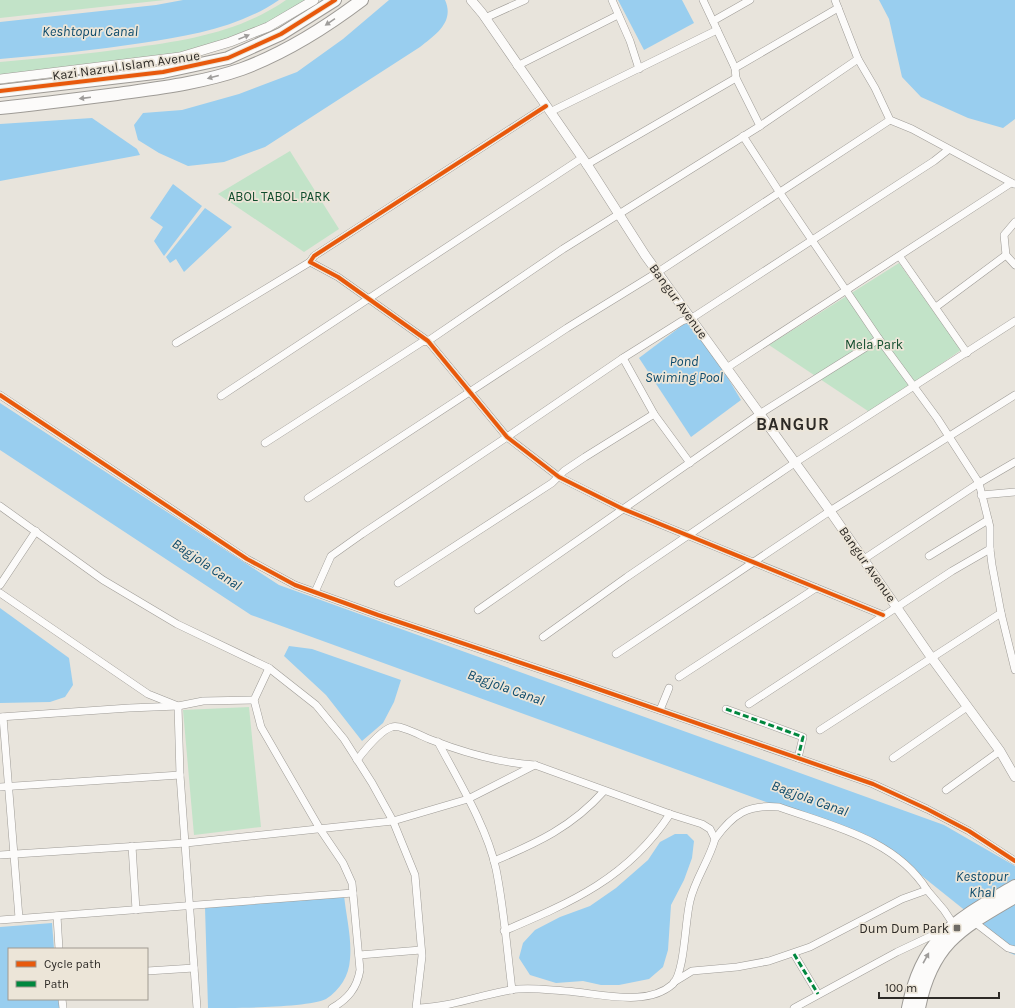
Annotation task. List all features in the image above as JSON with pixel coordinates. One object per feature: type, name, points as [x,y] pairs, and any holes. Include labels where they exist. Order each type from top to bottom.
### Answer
[{"type":"main road","name":"Kazi Nazrul Islam Avenue","points":[[0,91],[163,72],[228,58],[281,34],[335,0]]},
{"type":"main road","name":"Kazi Nazrul Islam Avenue","points":[[0,108],[158,89],[222,75],[242,69],[287,49],[317,32],[362,0]]},
{"type":"main road","points":[[908,1008],[913,987],[923,963],[950,933],[1015,886]]},
{"type":"main road","points":[[970,918],[1015,897]]},
{"type":"main road","points":[[919,1008],[930,969],[950,933]]},
{"type":"street","points":[[0,79],[180,57],[230,42],[268,27],[314,0]]},
{"type":"street","points":[[485,18],[525,0]]},
{"type":"street","points":[[612,0],[630,41],[639,69]]},
{"type":"street","points":[[703,0],[735,68],[736,78],[760,126]]},
{"type":"street","points":[[713,21],[750,0]]},
{"type":"street","points":[[728,367],[1013,184],[948,150],[912,129],[890,120],[875,88],[858,60],[835,0]]},
{"type":"street","name":"Bangur Avenue","points":[[473,1],[658,272],[796,462],[931,657],[1000,751],[1015,776]]},
{"type":"street","points":[[735,68],[838,8]]},
{"type":"street","points":[[517,66],[618,15]]},
{"type":"street","points":[[176,343],[310,262],[314,256],[391,204],[548,109],[639,69],[717,30]]},
{"type":"street","points":[[265,443],[422,342],[428,342],[557,253],[760,126],[858,60]]},
{"type":"street","points":[[221,396],[367,298],[584,162],[736,78]]},
{"type":"street","points":[[308,498],[567,328],[658,272],[890,120]]},
{"type":"street","points":[[743,136],[879,339],[915,387],[949,437],[979,484],[980,495],[990,527],[990,549],[1001,612],[1015,670]]},
{"type":"street","points":[[315,592],[331,556],[362,534],[508,437],[623,358],[682,321],[692,318],[813,241],[934,161],[948,150]]},
{"type":"street","points":[[1015,222],[1004,236],[1006,255],[1015,265]]},
{"type":"street","points":[[936,307],[1006,255]]},
{"type":"street","points":[[900,256],[967,353]]},
{"type":"street","points":[[310,262],[338,277],[428,342],[508,437],[559,477],[623,509],[753,561],[883,616]]},
{"type":"street","points":[[543,637],[688,535],[796,462],[915,387],[1015,321]]},
{"type":"street","points":[[478,610],[761,413],[879,339]]},
{"type":"street","points":[[623,358],[654,414],[690,463]]},
{"type":"street","points":[[0,395],[247,558],[295,585],[873,784],[927,809],[1015,860]]},
{"type":"street","points":[[616,654],[753,561],[830,511],[1015,395]]},
{"type":"street","points":[[398,583],[559,477],[585,457],[654,414]]},
{"type":"street","points":[[864,559],[1015,462]]},
{"type":"street","points":[[980,495],[1015,492]]},
{"type":"street","points":[[0,506],[103,580],[146,607],[269,668],[316,705],[344,739],[393,821],[415,875],[421,950],[417,1008],[471,1004],[512,990],[567,991],[635,1001],[658,994],[692,971],[737,967],[794,954],[902,899],[927,890]]},
{"type":"street","points":[[929,556],[988,520]]},
{"type":"street","points":[[0,585],[36,531]]},
{"type":"street","points":[[749,704],[883,616],[898,608],[952,571],[990,549]]},
{"type":"street","points":[[679,677],[816,588]]},
{"type":"street","points":[[0,594],[148,694],[178,706]]},
{"type":"street","points":[[820,730],[1001,612]]},
{"type":"street","points":[[269,668],[254,700],[261,727],[320,829],[343,863],[352,883],[359,955],[359,976],[352,992],[332,1008]]},
{"type":"street","points":[[660,710],[669,688]]},
{"type":"street","points":[[19,918],[2,717],[178,706],[203,701],[254,700]]},
{"type":"street","points":[[178,706],[180,775],[197,1008]]},
{"type":"street","points":[[893,758],[967,707]]},
{"type":"street","points":[[726,709],[803,737],[798,758]]},
{"type":"street","points":[[357,760],[366,748],[393,726],[398,726],[438,742],[519,764],[535,765],[604,791],[702,824],[710,829],[715,839]]},
{"type":"street","points":[[438,742],[468,799],[494,861],[512,990]]},
{"type":"street","points":[[946,790],[1000,751]]},
{"type":"street","points":[[0,855],[186,843],[393,821],[468,799],[535,765]]},
{"type":"street","points":[[0,787],[98,782],[180,775]]},
{"type":"street","points":[[494,861],[534,844],[560,830],[589,808],[604,791]]},
{"type":"street","points":[[674,982],[682,950],[690,900],[698,876],[711,851],[715,839],[725,825],[742,812],[767,806],[779,807],[882,846],[900,858],[918,875],[927,890],[944,910],[950,933],[931,936],[818,994],[794,1008]]},
{"type":"street","points":[[504,930],[557,908],[596,887],[625,867],[656,835],[670,814]]},
{"type":"street","points":[[132,846],[136,910]]},
{"type":"street","points":[[0,920],[353,892]]},
{"type":"street","points":[[57,916],[59,948]]},
{"type":"street","points":[[970,918],[1008,948],[1015,950]]},
{"type":"street","points":[[359,955],[421,950]]},
{"type":"street","points":[[794,954],[818,994]]},
{"type":"street","points":[[148,971],[194,968]]},
{"type":"green space","points":[[0,0],[165,0],[0,18]]},
{"type":"green space","points":[[286,0],[320,0],[275,28],[207,52],[0,81],[0,62],[114,50],[191,38],[250,20]]},
{"type":"green space","name":"ABOL TABOL PARK","points":[[290,151],[339,229],[304,252],[218,194]]},
{"type":"green space","name":"Mela Park","points":[[899,263],[961,350],[871,413],[769,345]]},
{"type":"green space","points":[[249,707],[261,827],[194,835],[183,710]]},
{"type":"water","name":"Keshtopur Canal","points":[[183,0],[279,0],[247,18],[195,34],[107,48],[0,59],[0,22],[156,5]]},
{"type":"water","points":[[389,0],[445,0],[447,15],[442,27],[437,33],[420,47],[265,147],[224,162],[188,166],[159,153],[138,140],[134,125],[143,113],[182,110],[239,94],[297,72],[343,39]]},
{"type":"water","points":[[618,0],[682,0],[694,23],[644,50]]},
{"type":"water","points":[[879,0],[1015,0],[1015,119],[1003,128],[968,118],[921,97],[902,77],[889,19]]},
{"type":"water","points":[[92,118],[137,149],[140,155],[0,181],[0,124]]},
{"type":"water","points":[[173,184],[202,206],[164,256],[154,241],[163,227],[150,218]]},
{"type":"water","points":[[205,208],[232,227],[184,272],[176,259],[170,263],[166,257]]},
{"type":"water","name":"Pond Swiming Pool","points":[[692,318],[741,400],[691,437],[639,358]]},
{"type":"water","name":"Kestopur Khal","points":[[0,403],[279,585],[944,825],[1015,866],[1015,955],[1010,953],[967,912],[882,844],[251,615],[0,450]]},
{"type":"water","points":[[0,608],[69,658],[73,685],[65,697],[50,702],[0,703]]},
{"type":"water","points":[[289,646],[312,649],[401,680],[394,702],[383,723],[362,741],[326,695],[284,656]]},
{"type":"water","points":[[675,834],[687,834],[694,841],[692,858],[684,880],[671,905],[668,950],[663,967],[649,979],[619,985],[601,985],[583,981],[556,983],[530,975],[519,958],[523,943],[535,930],[560,917],[590,906],[616,888],[648,860],[660,842]]},
{"type":"water","points":[[344,895],[350,943],[349,965],[346,977],[336,991],[326,999],[303,1004],[269,1007],[208,1008],[205,907]]},
{"type":"water","points":[[52,923],[54,948],[8,948],[8,1000],[59,1000],[60,1008],[0,1008],[0,927]]},
{"type":"marked path","points":[[726,709],[803,737],[798,758]]},
{"type":"marked path","points":[[794,954],[818,994]]},
{"type":"cycle path","points":[[0,91],[163,72],[228,58],[281,34],[335,0]]},
{"type":"cycle path","points":[[546,106],[314,256],[310,262],[338,277],[428,341],[507,437],[559,477],[623,509],[883,615]]},
{"type":"cycle path","points":[[0,395],[247,559],[295,585],[378,615],[873,784],[927,809],[969,831],[1015,861]]},
{"type":"place","name":"Dum Dum Park","points":[[957,928]]},
{"type":"district","name":"BANGUR","points":[[793,424]]},
{"type":"water label","name":"Bagjola Canal","points":[[207,564]]},
{"type":"water label","name":"Bagjola Canal","points":[[506,687]]},
{"type":"water label","name":"Bagjola Canal","points":[[810,798]]}]
